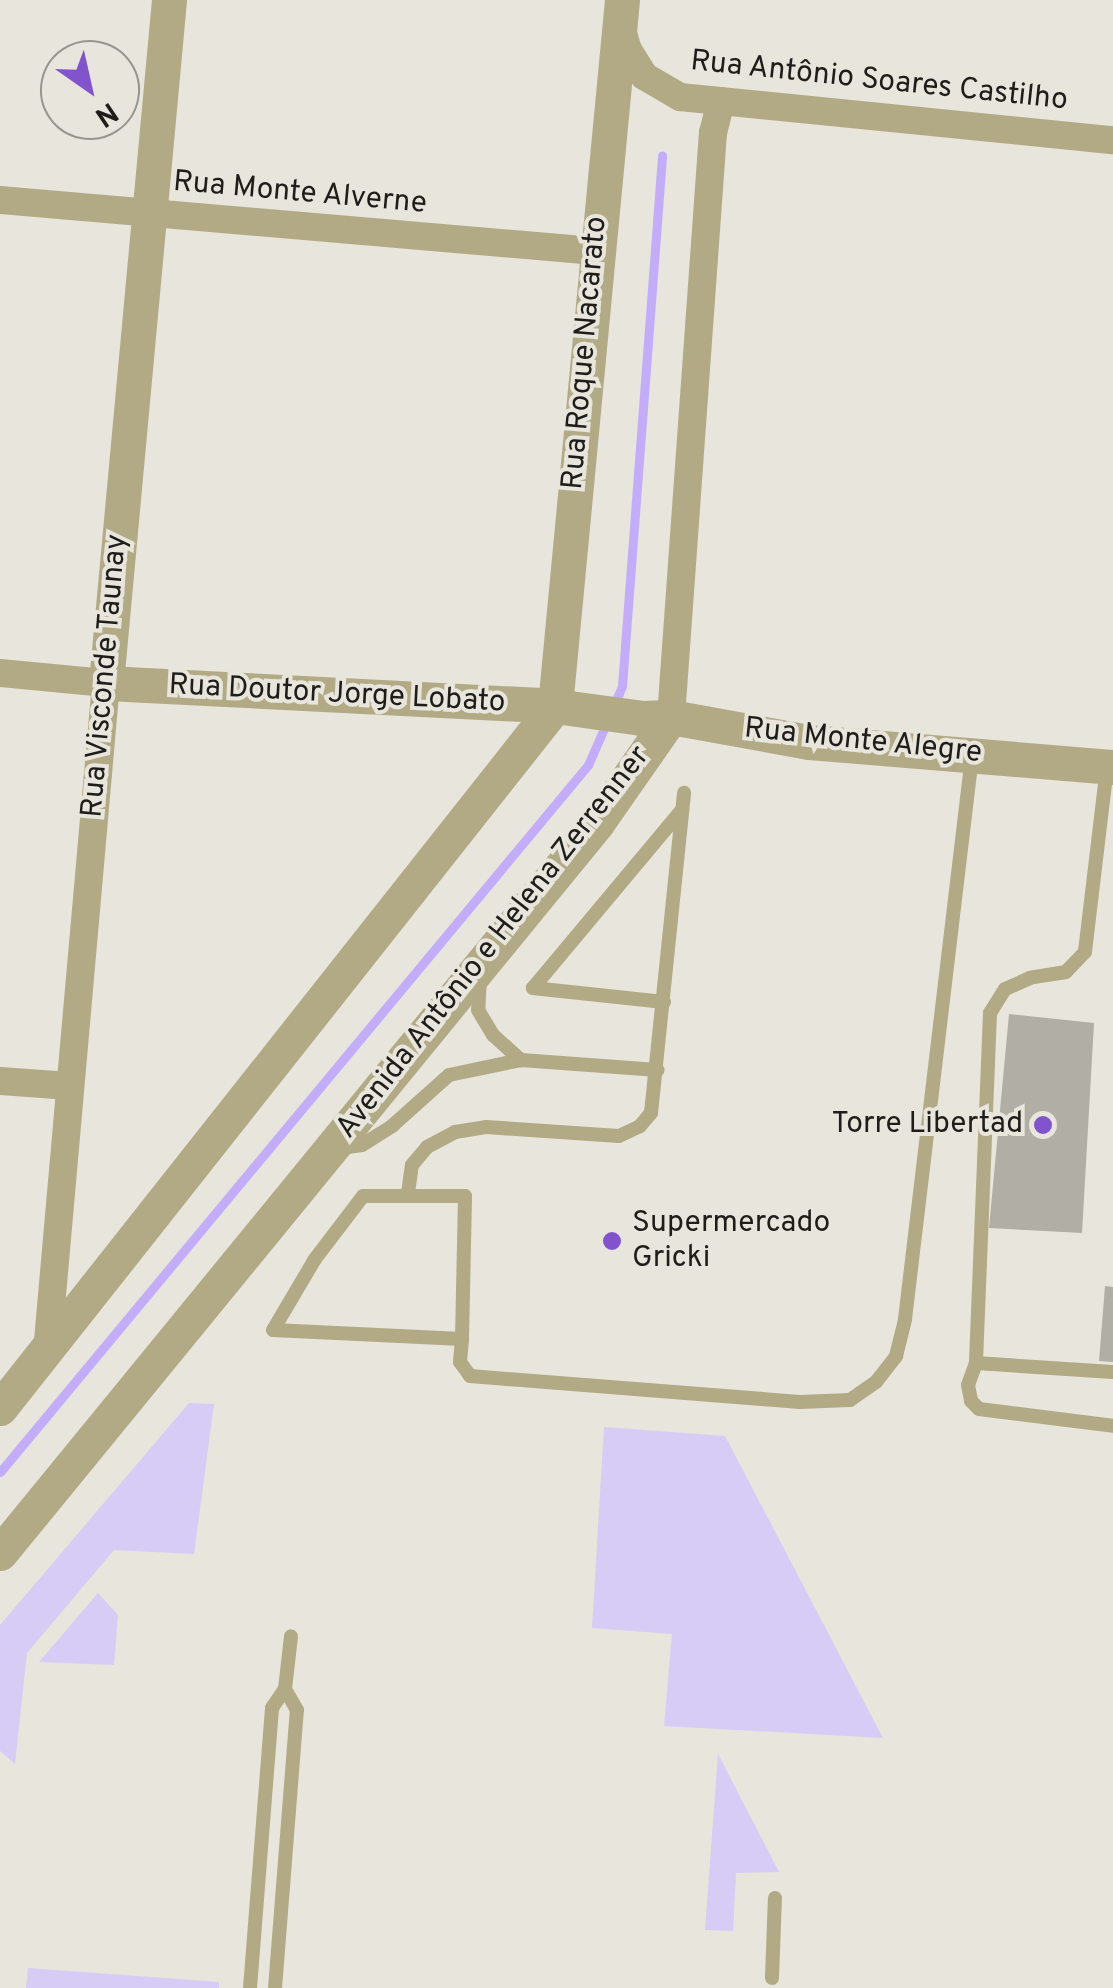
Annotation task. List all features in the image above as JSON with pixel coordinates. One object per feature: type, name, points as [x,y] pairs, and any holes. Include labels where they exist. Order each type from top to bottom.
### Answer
[{"type":"street","name":"Rua Visconde Taunay","points":[[47,1352],[169,0]]},
{"type":"street","name":"Rua Antônio Soares Castilho","points":[[621,10],[628,50],[644,76],[680,96],[1113,140]]},
{"type":"street","name":"Rua Roque Nacarato","points":[[571,709],[594,250],[621,10]]},
{"type":"street","name":"Avenida Antônio e Helena Zerrenner","points":[[0,1554],[597,823],[656,717],[714,133],[721,102]]},
{"type":"street","name":"Rua Monte Alverne","points":[[0,200],[594,250]]},
{"type":"street","name":"Rua Doutor Jorge Lobato","points":[[0,673],[106,684],[571,709]]},
{"type":"street","name":"Rua Monte Alegre","points":[[571,709],[656,717],[808,742],[1110,766]]},
{"type":"street","points":[[0,1408],[571,709]]},
{"type":"street","points":[[0,1081],[70,1086]]},
{"type":"lane","points":[[462,1340],[273,1330],[315,1259],[364,1196],[465,1196],[462,1340],[460,1362],[470,1376],[800,1402],[850,1400],[876,1382],[896,1356],[906,1320],[972,755]]},
{"type":"lane","points":[[1110,766],[1085,952],[1066,972],[1030,978],[1004,989],[990,1013],[976,1363],[968,1385],[971,1401],[979,1410],[1113,1426]]},
{"type":"lane","points":[[408,1193],[412,1166],[427,1148],[455,1132],[486,1127],[619,1136],[640,1126],[651,1113],[684,794]]},
{"type":"lane","points":[[664,1002],[533,988],[682,811]]},
{"type":"lane","points":[[481,965],[478,1010],[493,1036],[521,1060]]},
{"type":"lane","points":[[330,1150],[362,1145],[392,1126],[449,1075],[521,1060],[658,1070]]},
{"type":"lane","points":[[976,1363],[1113,1372]]},
{"type":"lane","points":[[250,1988],[272,1708],[285,1689],[291,1636]]},
{"type":"lane","points":[[275,1988],[296,1710],[285,1689]]},
{"type":"lane","points":[[772,1978],[775,1898]]},
{"type":"shaded area","points":[[189,1403],[214,1404],[194,1554],[114,1550],[27,1653],[15,1764],[0,1751],[0,1625]]},
{"type":"shaded area","points":[[604,1427],[725,1436],[883,1738],[664,1726],[672,1634],[592,1628]]},
{"type":"shaded area","points":[[98,1593],[118,1615],[114,1665],[39,1662]]},
{"type":"shaded area","points":[[718,1754],[779,1872],[736,1873],[733,1931],[705,1930]]},
{"type":"shaded area","points":[[28,1968],[219,1982],[219,1988],[26,1988]]},
{"type":"building","name":"Torre Libertad","points":[[1009,1014],[1094,1023],[1082,1233],[989,1228]]},
{"type":"building","points":[[1105,1286],[1113,1287],[1113,1362],[1099,1361]]},
{"type":"waterway","points":[[614,705],[622,686],[662,156]]},
{"type":"waterway","points":[[0,1472],[588,765],[606,724]]},
{"type":"place","name":"Torre Libertad","points":[[1043,1125]]},
{"type":"place","name":"Supermercado Gricki","points":[[612,1241]]}]
